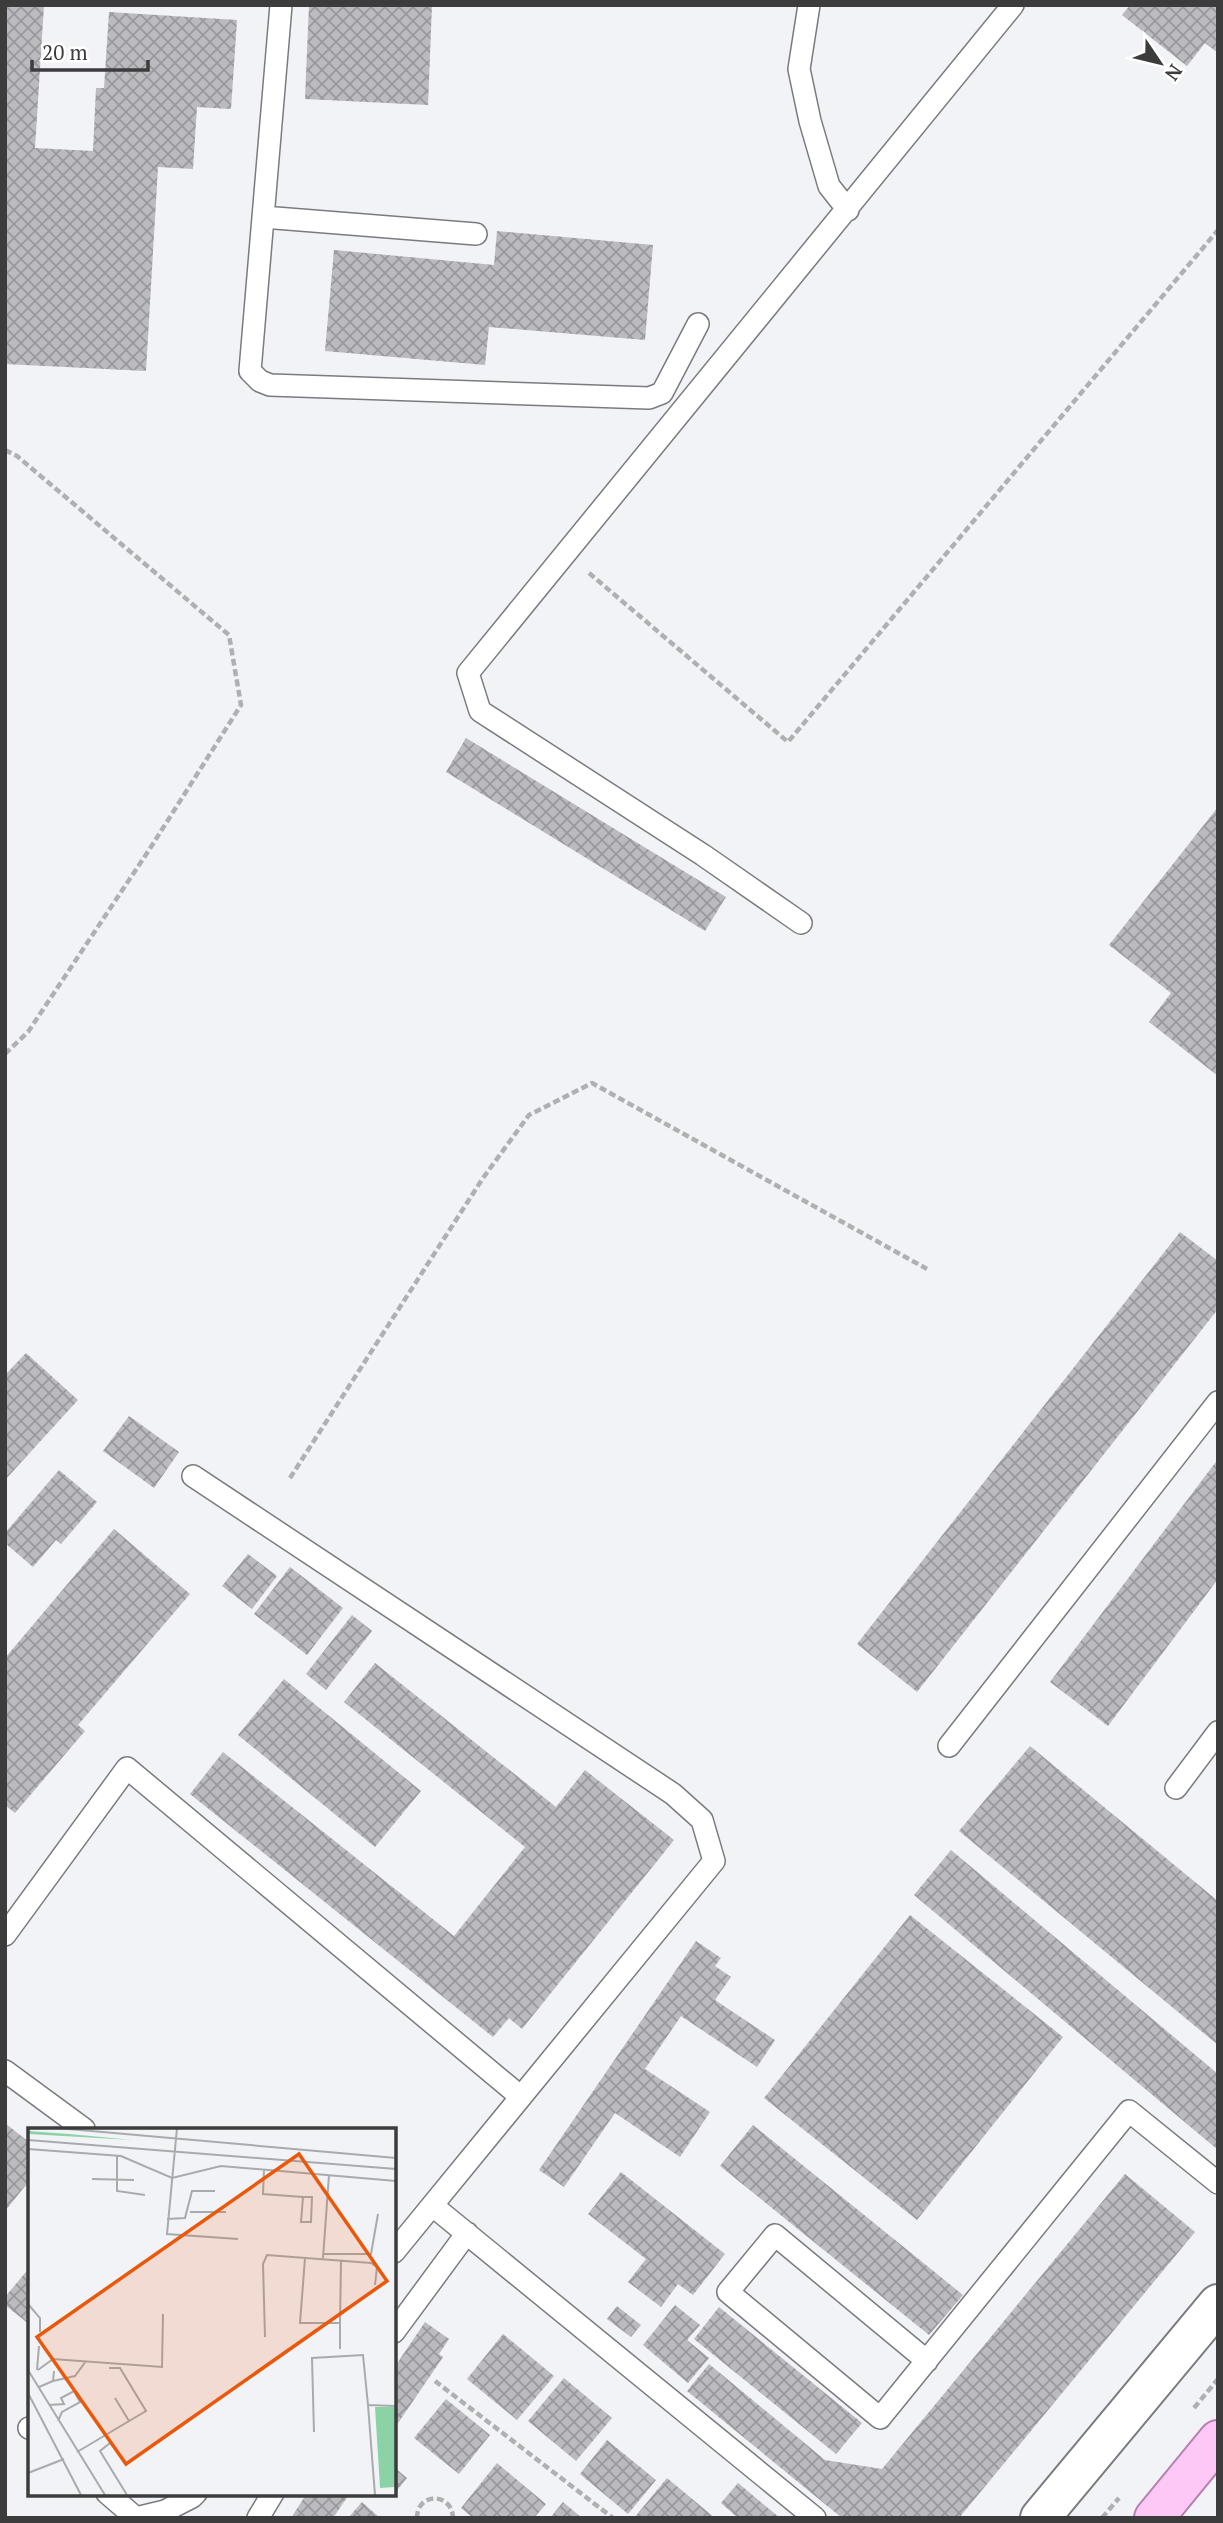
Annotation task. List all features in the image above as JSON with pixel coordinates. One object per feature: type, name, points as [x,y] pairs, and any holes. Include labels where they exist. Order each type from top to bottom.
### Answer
[{"type":"main road","points":[[1154,2518],[1218,2440]]},
{"type":"street","points":[[1040,2518],[1218,2304]]},
{"type":"lane","points":[[281,5],[250,371],[260,381],[270,385],[649,398],[662,393],[698,324]]},
{"type":"lane","points":[[809,5],[799,69],[810,121],[829,186],[848,210]]},
{"type":"lane","points":[[801,923],[703,855],[480,711],[468,673],[1013,5]]},
{"type":"lane","points":[[263,217],[476,234]]},
{"type":"lane","points":[[949,1746],[1218,1402]]},
{"type":"lane","points":[[193,1476],[673,1794],[702,1820],[715,1861],[396,2250]]},
{"type":"lane","points":[[1176,1788],[1218,1732]]},
{"type":"lane","points":[[5,1935],[127,1768],[522,2097]]},
{"type":"lane","points":[[5,2071],[83,2128]]},
{"type":"lane","points":[[926,2361],[775,2235],[728,2292],[880,2418],[1129,2111],[1218,2183]]},
{"type":"lane","points":[[433,2206],[816,2518]]},
{"type":"lane","points":[[396,2329],[467,2234]]},
{"type":"lane","points":[[109,2495],[136,2518],[165,2511],[193,2495]]},
{"type":"lane","points":[[258,2518],[272,2495]]},
{"type":"path","points":[[566,554],[788,742],[1218,230]]},
{"type":"path","points":[[5,450],[17,456],[229,635],[241,705],[28,1032],[5,1054]]},
{"type":"path","points":[[290,1478],[483,1178],[529,1115],[592,1083],[927,1269]]},
{"type":"path","points":[[435,2381],[613,2518]]},
{"type":"path","points":[[417,2518],[416,2512],[421,2503],[429,2498],[439,2498],[448,2502],[453,2518]]},
{"type":"building","points":[[5,5],[44,5],[35,148],[93,151],[96,88],[104,88],[109,12],[237,20],[231,109],[197,107],[193,169],[158,167],[146,371],[5,364]]},
{"type":"building","points":[[309,5],[432,5],[428,105],[305,99]]},
{"type":"building","points":[[1130,5],[1218,5],[1218,53],[1205,43],[1187,66],[1122,15]]},
{"type":"building","points":[[497,231],[653,245],[645,340],[489,327],[485,365],[325,351],[334,250],[494,265]]},
{"type":"building","points":[[466,738],[726,897],[705,931],[446,772]]},
{"type":"building","points":[[1218,807],[1218,1076],[1149,1022],[1171,993],[1109,945]]},
{"type":"building","points":[[1180,1232],[1218,1261],[1218,1309],[917,1692],[857,1644]]},
{"type":"building","points":[[26,1353],[78,1400],[5,1480],[5,1375]]},
{"type":"building","points":[[129,1416],[179,1452],[154,1488],[103,1451]]},
{"type":"building","points":[[1218,1459],[1218,1579],[1108,1726],[1050,1682]]},
{"type":"building","points":[[59,1470],[97,1502],[61,1544],[56,1540],[33,1567],[5,1543],[5,1533]]},
{"type":"building","points":[[114,1529],[190,1594],[78,1725],[85,1731],[15,1813],[5,1805],[5,1658]]},
{"type":"building","points":[[248,1554],[277,1576],[252,1609],[222,1586]]},
{"type":"building","points":[[290,1567],[343,1608],[307,1655],[254,1614]]},
{"type":"building","points":[[352,1615],[372,1631],[326,1690],[306,1674]]},
{"type":"building","points":[[375,1663],[556,1807],[585,1770],[674,1840],[522,2029],[509,2018],[493,2037],[190,1794],[223,1752],[454,1936],[525,1847],[344,1702]]},
{"type":"building","points":[[284,1679],[421,1791],[375,1847],[238,1735]]},
{"type":"building","points":[[1030,1746],[1218,1901],[1218,2045],[959,1831]]},
{"type":"building","points":[[951,1850],[1218,2074],[1218,2150],[914,1895]]},
{"type":"building","points":[[910,1915],[1063,2037],[917,2220],[764,2098]]},
{"type":"building","points":[[696,1941],[721,1958],[715,1966],[731,1977],[715,2000],[775,2040],[757,2067],[681,2016],[645,2069],[710,2112],[680,2157],[615,2113],[564,2187],[539,2170]]},
{"type":"building","points":[[5,2123],[28,2141],[28,2182],[5,2211]]},
{"type":"building","points":[[753,2125],[963,2295],[929,2335],[720,2166]]},
{"type":"building","points":[[621,2172],[725,2254],[693,2295],[678,2284],[661,2307],[628,2282],[646,2259],[588,2214]]},
{"type":"building","points":[[1125,2174],[1195,2232],[959,2518],[842,2518],[687,2391],[709,2364],[825,2460],[882,2469]]},
{"type":"building","points":[[28,2269],[28,2323],[5,2305],[5,2297]]},
{"type":"building","points":[[675,2305],[700,2325],[687,2340],[709,2358],[688,2383],[643,2345]]},
{"type":"building","points":[[617,2306],[641,2325],[631,2337],[607,2319]]},
{"type":"building","points":[[719,2307],[862,2423],[836,2454],[694,2339]]},
{"type":"building","points":[[425,2322],[449,2339],[439,2354],[443,2357],[396,2426],[396,2365]]},
{"type":"building","points":[[503,2334],[554,2376],[517,2420],[467,2379]]},
{"type":"building","points":[[564,2378],[612,2418],[576,2461],[528,2421]]},
{"type":"building","points":[[446,2399],[490,2435],[459,2474],[414,2438]]},
{"type":"building","points":[[607,2440],[656,2480],[628,2514],[580,2474]]},
{"type":"building","points":[[497,2463],[546,2504],[534,2518],[473,2518],[461,2508]]},
{"type":"building","points":[[396,2469],[407,2478],[396,2492]]},
{"type":"building","points":[[667,2478],[715,2518],[634,2518]]},
{"type":"building","points":[[738,2483],[780,2518],[738,2518],[721,2503]]},
{"type":"building","points":[[306,2495],[349,2495],[333,2518],[291,2518]]},
{"type":"building","points":[[362,2502],[380,2518],[348,2518]]},
{"type":"building","points":[[563,2502],[582,2518],[550,2518]]}]
